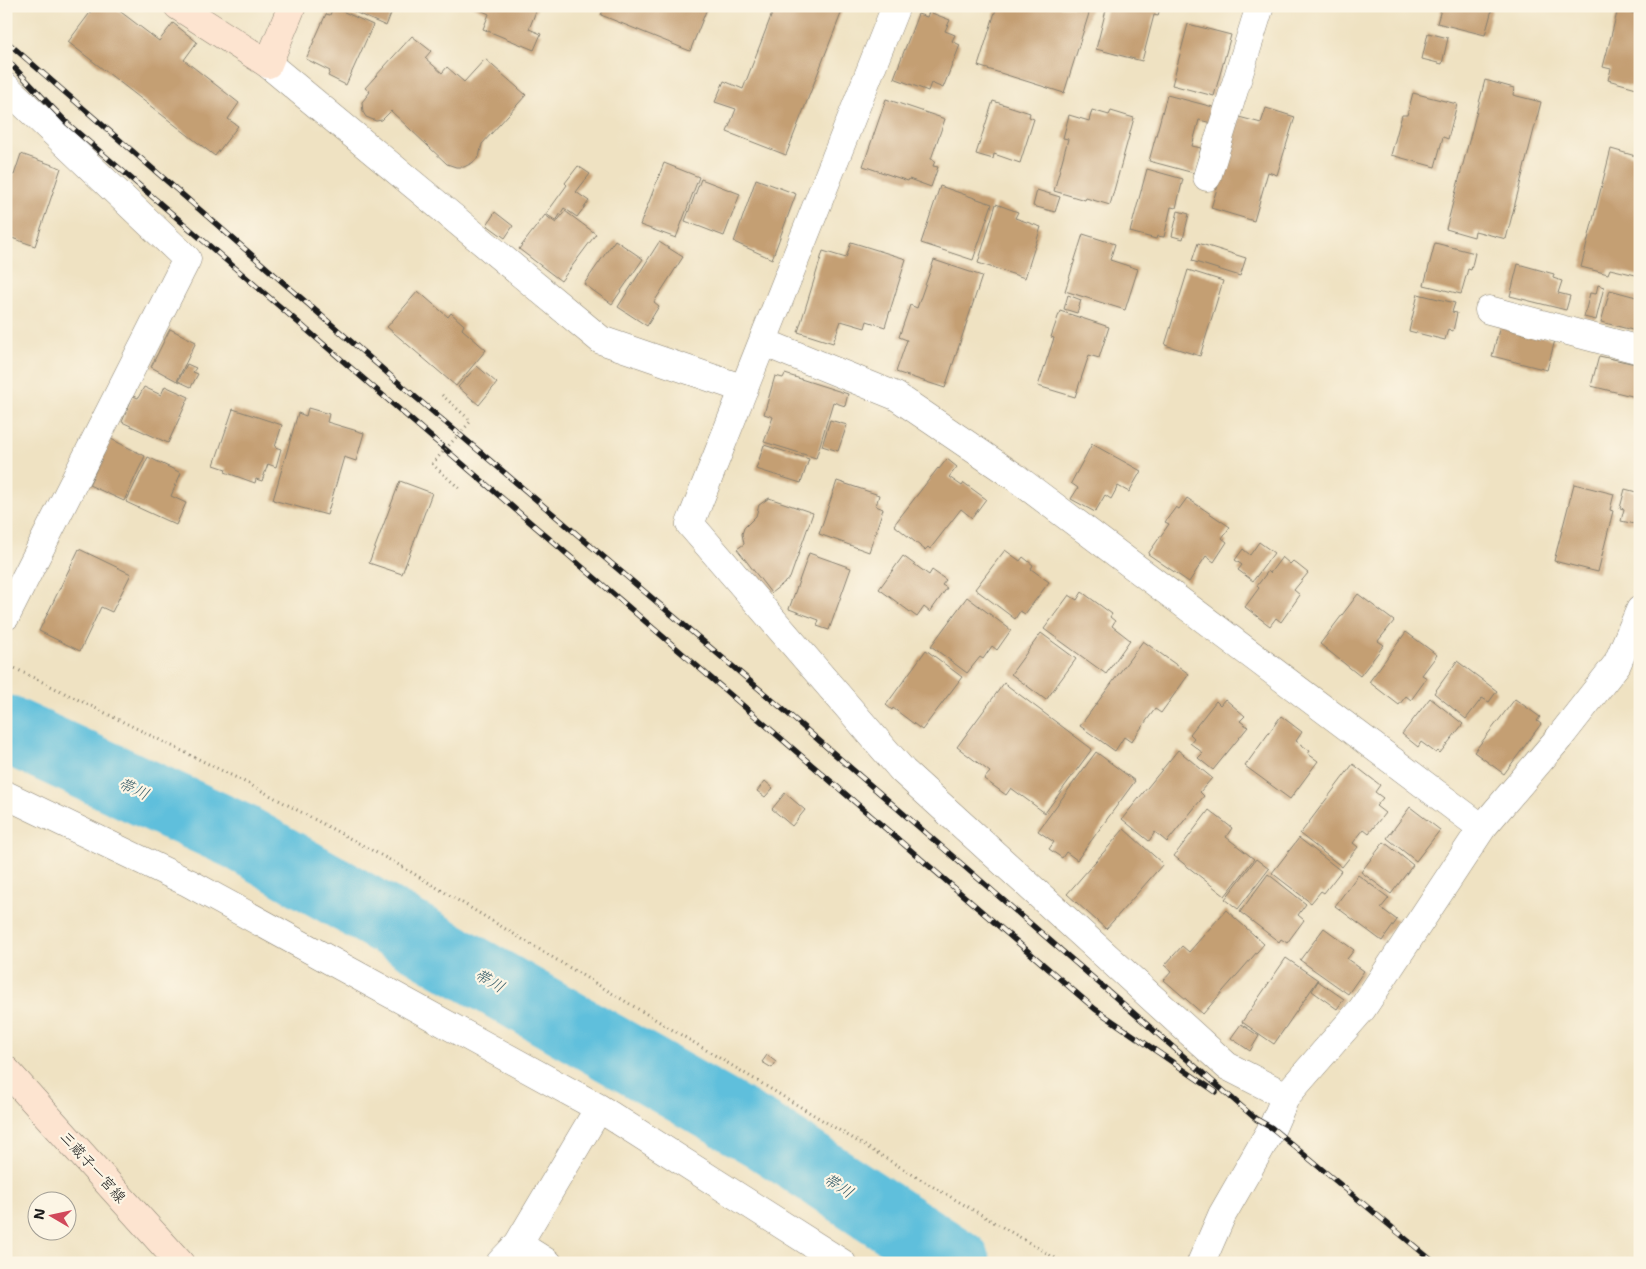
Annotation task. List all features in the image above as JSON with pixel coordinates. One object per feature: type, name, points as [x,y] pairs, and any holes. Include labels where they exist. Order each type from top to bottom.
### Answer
[{"type":"main road","points":[[178,6],[268,64],[292,6]]},
{"type":"main road","name":"三蔵子一宮線","points":[[6,1070],[180,1263]]},
{"type":"street","points":[[896,6],[690,524],[903,771],[1227,1066],[1286,1096]]},
{"type":"street","points":[[1208,178],[1260,6]]},
{"type":"street","points":[[268,64],[601,340],[744,389]]},
{"type":"street","points":[[6,87],[187,259],[6,616]]},
{"type":"street","points":[[1489,310],[1640,350]]},
{"type":"street","points":[[763,342],[896,396],[1015,477],[1482,828]]},
{"type":"street","points":[[1201,1263],[1222,1215],[1272,1128],[1286,1096],[1362,1009],[1482,828],[1559,738],[1618,664],[1640,610]]},
{"type":"street","points":[[6,795],[189,883],[599,1108],[842,1263]]},
{"type":"street","points":[[548,1263],[509,1253],[599,1108]]},
{"type":"path","points":[[442,395],[470,421],[432,464],[460,489]]},
{"type":"path","points":[[6,664],[250,785],[401,866],[916,1177],[1064,1263]]},
{"type":"building","points":[[95,6],[113,6],[159,41],[173,23],[197,42],[184,60],[239,103],[228,119],[238,126],[215,156],[68,42]]},
{"type":"building","points":[[341,6],[394,6],[386,26]]},
{"type":"building","points":[[472,6],[538,6],[529,29],[541,34],[534,50],[483,29],[489,14]]},
{"type":"building","points":[[605,6],[708,6],[690,51],[601,15]]},
{"type":"building","points":[[775,6],[844,6],[786,155],[727,132],[736,109],[715,102],[724,81],[743,89]]},
{"type":"building","points":[[997,6],[1091,7],[1064,93],[978,66]]},
{"type":"building","points":[[1107,6],[1160,7],[1158,16],[1154,15],[1142,61],[1096,49]]},
{"type":"building","points":[[1442,6],[1493,6],[1485,35],[1437,23]]},
{"type":"building","points":[[333,7],[373,25],[346,85],[328,76],[330,71],[306,59],[326,14],[330,15]]},
{"type":"building","points":[[1618,9],[1640,15],[1640,89],[1608,80],[1611,69],[1603,67]]},
{"type":"building","points":[[929,12],[950,20],[945,31],[955,35],[952,41],[960,45],[943,88],[931,83],[928,91],[894,78],[918,14],[927,17]]},
{"type":"building","points":[[1188,24],[1231,35],[1214,96],[1172,85]]},
{"type":"building","points":[[1428,33],[1448,38],[1442,64],[1422,59]]},
{"type":"building","points":[[412,36],[431,51],[425,58],[442,73],[447,67],[464,82],[485,59],[526,95],[482,144],[479,157],[464,167],[447,164],[391,111],[382,120],[376,121],[366,117],[363,112],[362,102],[370,92],[365,88]]},
{"type":"building","points":[[1485,80],[1514,88],[1513,95],[1541,102],[1506,239],[1475,231],[1474,237],[1446,229]]},
{"type":"building","points":[[1413,93],[1457,104],[1448,139],[1443,137],[1435,167],[1391,155],[1402,115],[1407,115]]},
{"type":"building","points":[[1167,95],[1217,108],[1212,123],[1199,120],[1192,146],[1201,148],[1194,173],[1149,161]]},
{"type":"building","points":[[886,99],[945,119],[931,159],[935,161],[933,166],[938,167],[931,187],[863,166]]},
{"type":"building","points":[[993,101],[1030,113],[1029,117],[1034,119],[1020,163],[994,154],[993,159],[976,154]]},
{"type":"building","points":[[1266,108],[1295,117],[1277,175],[1268,172],[1254,221],[1211,208],[1239,117],[1261,123]]},
{"type":"building","points":[[1092,110],[1109,115],[1111,111],[1134,118],[1110,205],[1054,191],[1068,139],[1063,138],[1069,115],[1089,121]]},
{"type":"building","points":[[1611,149],[1639,157],[1637,164],[1640,165],[1640,276],[1610,269],[1608,274],[1581,267]]},
{"type":"building","points":[[21,154],[61,168],[35,246],[6,236],[6,183],[9,174],[14,175]]},
{"type":"building","points":[[664,163],[699,177],[676,238],[640,225]]},
{"type":"building","points":[[578,166],[590,174],[576,192],[589,201],[577,217],[564,208],[556,221],[546,214]]},
{"type":"building","points":[[1147,169],[1183,179],[1176,208],[1171,207],[1164,237],[1157,236],[1156,239],[1130,232]]},
{"type":"building","points":[[701,179],[740,194],[724,236],[685,221]]},
{"type":"building","points":[[756,179],[796,194],[772,259],[734,242]]},
{"type":"building","points":[[940,186],[992,204],[973,260],[921,243]]},
{"type":"building","points":[[1037,190],[1060,197],[1055,212],[1033,206]]},
{"type":"building","points":[[996,204],[1018,212],[1015,218],[1041,227],[1025,278],[978,263]]},
{"type":"building","points":[[565,211],[596,234],[561,281],[519,249],[545,215],[556,223]]},
{"type":"building","points":[[1178,211],[1189,214],[1183,239],[1172,236]]},
{"type":"building","points":[[495,212],[513,226],[505,238],[487,225]]},
{"type":"building","points":[[1083,234],[1115,244],[1110,260],[1138,269],[1125,310],[1065,291]]},
{"type":"building","points":[[615,240],[643,259],[612,304],[584,284]]},
{"type":"building","points":[[659,242],[683,257],[654,302],[659,306],[647,326],[618,307]]},
{"type":"building","points":[[851,242],[906,259],[885,327],[867,321],[865,328],[841,321],[833,343],[798,332],[823,251],[846,258]]},
{"type":"building","points":[[1198,243],[1246,258],[1240,276],[1192,261]]},
{"type":"building","points":[[1435,243],[1475,253],[1471,270],[1468,269],[1461,294],[1424,285]]},
{"type":"building","points":[[934,260],[982,276],[945,388],[896,372],[907,340],[899,337],[910,305],[917,308]]},
{"type":"building","points":[[1518,264],[1554,274],[1553,278],[1562,281],[1558,293],[1570,296],[1566,310],[1510,296]]},
{"type":"building","points":[[1188,270],[1223,281],[1200,356],[1165,345]]},
{"type":"building","points":[[1598,285],[1604,287],[1596,320],[1584,317],[1590,293],[1596,294]]},
{"type":"building","points":[[1610,290],[1640,298],[1640,332],[1601,322]]},
{"type":"building","points":[[418,291],[448,317],[451,313],[464,325],[462,329],[486,350],[456,386],[387,327]]},
{"type":"building","points":[[1418,294],[1455,303],[1452,312],[1457,313],[1453,331],[1448,329],[1445,340],[1409,331]]},
{"type":"building","points":[[1068,295],[1081,300],[1077,313],[1064,309]]},
{"type":"building","points":[[1060,311],[1109,327],[1099,358],[1089,355],[1075,397],[1038,386],[1054,338],[1051,337]]},
{"type":"building","points":[[1500,326],[1555,340],[1547,370],[1492,356]]},
{"type":"building","points":[[170,329],[196,342],[177,381],[151,367]]},
{"type":"building","points":[[1599,356],[1640,365],[1640,398],[1591,386]]},
{"type":"building","points":[[187,364],[196,368],[193,372],[198,374],[191,387],[178,381]]},
{"type":"building","points":[[477,366],[497,383],[479,405],[458,387]]},
{"type":"building","points":[[785,374],[848,394],[845,406],[833,402],[816,458],[764,442],[773,417],[764,414],[775,376],[783,378]]},
{"type":"building","points":[[165,386],[189,397],[168,443],[122,422],[133,396],[138,398],[144,387],[161,395]]},
{"type":"building","points":[[308,408],[329,414],[327,422],[364,433],[356,461],[344,457],[327,515],[273,500],[298,413],[306,416]]},
{"type":"building","points":[[233,409],[282,425],[275,447],[281,449],[276,467],[268,464],[262,481],[256,479],[255,483],[225,472],[226,469],[214,465]]},
{"type":"building","points":[[830,420],[847,425],[838,451],[822,446]]},
{"type":"building","points":[[111,439],[145,456],[124,501],[89,485]]},
{"type":"building","points":[[1092,444],[1141,471],[1129,492],[1118,486],[1111,499],[1105,495],[1095,512],[1071,499],[1078,488],[1071,483]]},
{"type":"building","points":[[764,445],[809,459],[801,483],[756,469]]},
{"type":"building","points":[[148,457],[181,473],[171,496],[186,503],[176,525],[126,502]]},
{"type":"building","points":[[947,459],[957,467],[949,477],[962,486],[964,483],[986,499],[972,518],[961,509],[930,549],[928,547],[925,550],[894,525]]},
{"type":"building","points":[[400,481],[432,493],[402,574],[369,563]]},
{"type":"building","points":[[837,481],[879,495],[876,506],[883,509],[869,552],[819,534]]},
{"type":"building","points":[[1574,484],[1614,494],[1610,510],[1613,511],[1598,572],[1554,561]]},
{"type":"building","points":[[1625,489],[1640,493],[1640,525],[1621,521],[1624,509],[1620,508]]},
{"type":"building","points":[[769,498],[813,513],[790,578],[771,593],[737,549],[744,544],[742,534],[744,528],[756,516],[759,505]]},
{"type":"building","points":[[1187,498],[1230,527],[1222,538],[1227,542],[1214,562],[1206,556],[1189,582],[1148,554],[1169,524],[1165,522],[1176,507],[1179,509]]},
{"type":"building","points":[[1259,542],[1274,553],[1253,581],[1238,570],[1242,565],[1235,560],[1243,549],[1250,555]]},
{"type":"building","points":[[79,549],[131,574],[112,612],[101,607],[80,651],[39,631]]},
{"type":"building","points":[[1005,550],[1020,561],[1023,557],[1033,565],[1031,569],[1049,582],[1025,614],[1020,611],[1015,619],[975,589]]},
{"type":"building","points":[[809,553],[851,568],[829,630],[817,626],[819,620],[789,609]]},
{"type":"building","points":[[903,556],[929,575],[932,570],[946,580],[942,585],[947,588],[930,612],[924,607],[917,617],[879,589]]},
{"type":"building","points":[[1282,557],[1290,564],[1293,561],[1308,573],[1294,590],[1300,595],[1281,622],[1276,618],[1270,626],[1245,607],[1259,588],[1257,586],[1268,571],[1270,573]]},
{"type":"building","points":[[1082,592],[1112,614],[1110,617],[1115,621],[1112,626],[1130,640],[1106,674],[1044,629],[1069,595],[1077,600]]},
{"type":"building","points":[[1358,594],[1394,621],[1378,641],[1384,645],[1360,676],[1320,644]]},
{"type":"building","points":[[967,597],[1011,630],[997,650],[992,646],[983,659],[980,657],[967,673],[931,646]]},
{"type":"building","points":[[1406,632],[1437,655],[1422,675],[1427,678],[1411,700],[1406,696],[1399,705],[1369,682]]},
{"type":"building","points":[[1041,633],[1076,659],[1046,700],[1011,674]]},
{"type":"building","points":[[1143,641],[1189,674],[1161,713],[1155,709],[1131,742],[1124,737],[1115,751],[1080,726]]},
{"type":"building","points":[[926,650],[962,677],[922,730],[893,708],[892,710],[886,705]]},
{"type":"building","points":[[1457,661],[1497,691],[1489,702],[1482,698],[1466,719],[1434,693]]},
{"type":"building","points":[[1004,683],[1092,749],[1045,813],[1011,788],[1006,795],[984,779],[990,772],[957,747]]},
{"type":"building","points":[[1430,698],[1463,724],[1440,753],[1438,751],[1436,753],[1421,742],[1418,747],[1402,734]]},
{"type":"building","points":[[1225,699],[1245,716],[1240,721],[1248,727],[1213,770],[1198,758],[1203,753],[1190,743],[1194,738],[1190,734],[1216,701],[1220,705]]},
{"type":"building","points":[[1515,699],[1540,717],[1537,721],[1541,724],[1504,774],[1474,752]]},
{"type":"building","points":[[1281,716],[1302,732],[1296,741],[1310,751],[1308,754],[1318,761],[1290,799],[1245,766]]},
{"type":"building","points":[[1178,750],[1212,778],[1200,792],[1204,796],[1167,842],[1155,832],[1149,841],[1122,819]]},
{"type":"building","points":[[1096,752],[1135,781],[1077,860],[1066,852],[1062,858],[1049,849],[1054,842],[1038,831]]},
{"type":"building","points":[[1353,764],[1380,785],[1375,792],[1383,798],[1376,806],[1385,813],[1369,833],[1364,829],[1353,843],[1358,847],[1342,867],[1300,834]]},
{"type":"building","points":[[765,781],[773,788],[765,797],[757,791]]},
{"type":"building","points":[[785,793],[805,810],[792,826],[772,809]]},
{"type":"building","points":[[1410,807],[1440,830],[1416,861],[1387,838]]},
{"type":"building","points":[[1209,810],[1232,828],[1226,837],[1254,859],[1225,896],[1174,856]]},
{"type":"building","points":[[1124,829],[1163,864],[1106,929],[1067,894]]},
{"type":"building","points":[[1299,838],[1341,871],[1324,893],[1321,891],[1311,903],[1272,873]]},
{"type":"building","points":[[1384,842],[1413,865],[1391,894],[1361,872]]},
{"type":"building","points":[[1256,859],[1269,869],[1238,909],[1225,899]]},
{"type":"building","points":[[1268,874],[1306,904],[1298,915],[1304,920],[1287,943],[1281,939],[1279,942],[1240,912]]},
{"type":"building","points":[[1358,875],[1389,898],[1381,908],[1397,920],[1382,941],[1335,906]]},
{"type":"building","points":[[1226,910],[1264,944],[1203,1014],[1164,980],[1172,971],[1165,965],[1182,946],[1189,952]]},
{"type":"building","points":[[1324,928],[1354,950],[1347,959],[1364,971],[1348,994],[1300,960]]},
{"type":"building","points":[[1286,958],[1318,980],[1274,1044],[1242,1022]]},
{"type":"building","points":[[1318,981],[1344,999],[1337,1009],[1312,991]]},
{"type":"building","points":[[1241,1024],[1259,1036],[1250,1051],[1231,1038]]},
{"type":"building","points":[[767,1055],[776,1062],[772,1068],[762,1062]]},
{"type":"waterway","name":"帯川","points":[[6,729],[240,837],[764,1136],[957,1263]]},
{"type":"railway","points":[[6,41],[393,378],[778,705],[1256,1119],[1272,1128],[1435,1263]]},
{"type":"railway","points":[[6,59],[68,124],[1095,1009],[1216,1092]]}]
